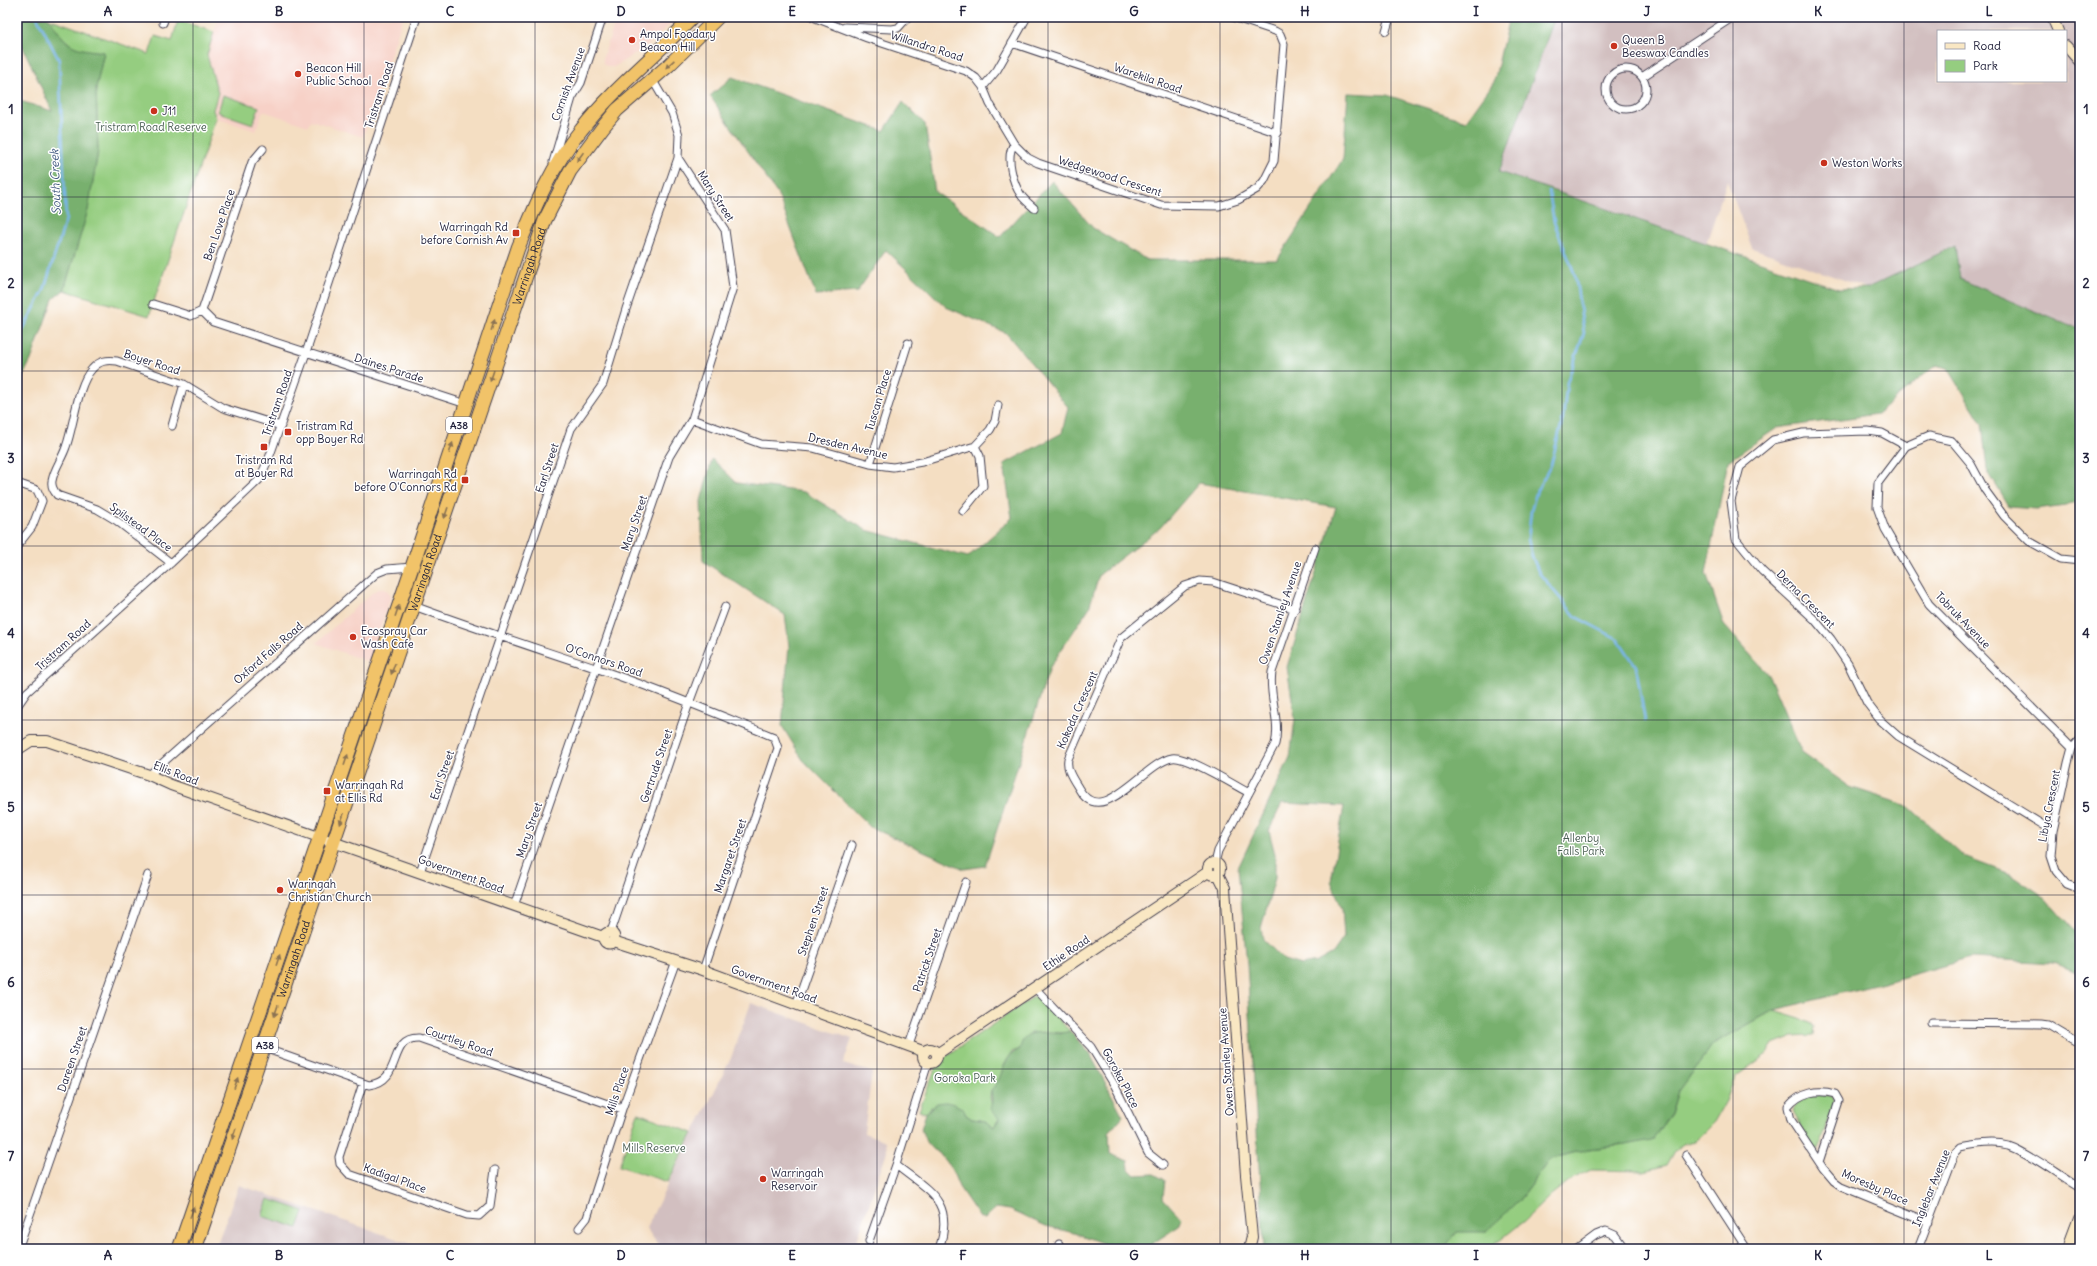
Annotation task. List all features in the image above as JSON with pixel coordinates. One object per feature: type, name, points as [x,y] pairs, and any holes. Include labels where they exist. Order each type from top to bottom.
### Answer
[{"type":"highway","name":"Warringah Road","points":[[179,1249],[412,567],[518,248],[547,182],[566,151],[598,110],[693,17]]},
{"type":"highway","name":"Warringah Road","points":[[195,1249],[532,255],[550,207],[570,171],[617,110],[718,17]]},
{"type":"street","name":"Tristram Road","points":[[18,706],[26,692],[239,502],[259,480],[306,353],[417,17]]},
{"type":"street","name":"Cornish Avenue","points":[[547,182],[572,98],[581,83],[603,17]]},
{"type":"street","name":"Willandra Road","points":[[813,17],[867,38],[966,71],[976,78],[983,87]]},
{"type":"street","points":[[842,28],[892,29],[898,28],[908,17]]},
{"type":"street","points":[[983,87],[996,70],[1027,17]]},
{"type":"street","name":"Wedgewood Crescent","points":[[983,87],[990,104],[1014,144],[1028,158],[1044,165],[1151,202],[1173,206],[1229,204],[1248,195],[1256,189],[1264,181],[1274,160],[1278,133],[1284,44],[1280,34],[1233,17]]},
{"type":"street","points":[[1386,31],[1390,17]]},
{"type":"street","points":[[1642,77],[1733,17]]},
{"type":"street","points":[[2052,17],[2058,30]]},
{"type":"street","name":"Warekila Road","points":[[1012,43],[1278,133]]},
{"type":"street","points":[[2067,47],[2080,62]]},
{"type":"street","points":[[1627,69],[1634,70],[1642,77],[1646,86],[1646,93],[1638,105],[1632,108],[1622,108],[1610,100],[1606,88],[1614,73],[1627,69]]},
{"type":"street","name":"Earl Street","points":[[420,872],[571,429],[603,384],[626,309],[678,158],[679,135],[672,113],[652,78]]},
{"type":"street","points":[[1014,144],[1011,158],[1016,186],[1021,195],[1034,208]]},
{"type":"street","name":"Ben Love Place","points":[[202,312],[252,162],[263,149]]},
{"type":"street","name":"Mary Street","points":[[514,906],[669,457],[692,420],[734,287],[725,230],[678,158]]},
{"type":"street","points":[[153,304],[191,316],[202,312],[213,322],[306,353]]},
{"type":"street","name":"Tuscan Place","points":[[870,464],[908,343]]},
{"type":"street","name":"Daines Parade","points":[[306,353],[466,404]]},
{"type":"street","name":"Boyer Road","points":[[53,490],[51,483],[53,476],[66,447],[75,409],[85,380],[91,369],[98,363],[106,360],[117,361],[184,384],[222,408],[280,426]]},
{"type":"street","points":[[172,426],[184,384]]},
{"type":"street","points":[[963,511],[983,486],[980,456],[975,446],[995,421],[998,405]]},
{"type":"street","name":"Dresden Avenue","points":[[692,420],[761,444],[814,448],[886,467],[906,466],[975,446]]},
{"type":"street","name":"Derna Crescent","points":[[1906,446],[1882,433],[1868,431],[1803,433],[1773,440],[1740,467],[1731,501],[1736,539],[1762,571],[1815,620],[1831,639],[1848,664],[1867,702],[1880,720],[1898,736],[2053,831]]},
{"type":"street","points":[[1906,446],[1929,436],[1952,441],[1971,464],[1985,490],[2004,516],[2029,541],[2061,559],[2080,561]]},
{"type":"street","name":"Tobruk Avenue","points":[[1906,446],[1878,483],[1876,507],[1885,529],[1929,604],[2072,748]]},
{"type":"street","points":[[17,483],[37,490],[42,500],[32,527],[17,546]]},
{"type":"street","name":"Spilstead Place","points":[[53,490],[57,495],[97,509],[117,521],[171,563]]},
{"type":"street","name":"Owen Stanley Avenue","points":[[1249,1249],[1252,1237],[1225,888],[1213,873],[1220,868],[1215,863],[1218,851],[1275,744],[1277,727],[1271,680],[1315,548]]},
{"type":"street","name":"Oxford Falls Road","points":[[149,775],[377,573],[387,569],[412,567]]},
{"type":"street","name":"Kokoda Crescent","points":[[1249,793],[1186,759],[1172,757],[1157,765],[1108,801],[1096,804],[1087,800],[1080,791],[1068,770],[1068,759],[1121,638],[1184,586],[1200,581],[1213,582],[1295,608]]},
{"type":"street","name":"O'Connors Road","points":[[414,606],[690,702],[774,737],[778,748]]},
{"type":"street","name":"Gertrude Street","points":[[609,937],[724,607]]},
{"type":"street","name":"Ellis Road","points":[[21,747],[37,740],[54,742],[334,842]]},
{"type":"street","points":[[2072,748],[2080,740]]},
{"type":"street","name":"Margaret Street","points":[[703,970],[778,748]]},
{"type":"street","name":"Libya Crescent","points":[[2072,748],[2053,831],[2051,856],[2056,871],[2067,884],[2080,888]]},
{"type":"street","name":"Government Road","points":[[334,842],[514,906],[703,970],[909,1045],[924,1052]]},
{"type":"street","name":"Stephen Street","points":[[796,1005],[852,845]]},
{"type":"street","name":"Ethie Road","points":[[937,1054],[1035,988],[1213,873]]},
{"type":"street","name":"Dareen Street","points":[[18,1249],[148,875]]},
{"type":"street","name":"Patrick Street","points":[[909,1045],[966,882]]},
{"type":"street","name":"Mills Place","points":[[579,1228],[587,1218],[622,1109],[676,961]]},
{"type":"street","name":"Goroka Place","points":[[1035,988],[1091,1047],[1115,1086],[1148,1153],[1163,1165]]},
{"type":"street","points":[[1931,1022],[2041,1024],[2054,1028],[2080,1044]]},
{"type":"street","name":"Courtley Road","points":[[264,1048],[369,1085],[383,1082],[389,1076],[401,1046],[411,1039],[419,1038],[622,1109]]},
{"type":"street","points":[[930,1049],[937,1054],[935,1062],[928,1063],[924,1058],[924,1052],[930,1049]]},
{"type":"street","points":[[870,1241],[928,1063]]},
{"type":"street","name":"Kadigal Place","points":[[363,1083],[339,1157],[340,1164],[349,1174],[467,1215],[479,1216],[490,1206],[495,1170]]},
{"type":"street","name":"Moresby Place","points":[[1819,1162],[1839,1101],[1836,1094],[1827,1091],[1803,1094],[1788,1107],[1791,1120],[1819,1162],[1828,1175],[1841,1186],[1929,1222]]},
{"type":"street","name":"Inglebar Avenue","points":[[1918,1249],[1954,1154],[1961,1147],[1997,1143],[2008,1145],[2019,1150],[2080,1188]]},
{"type":"street","points":[[1686,1155],[1747,1249]]},
{"type":"street","points":[[896,1165],[925,1188],[941,1207],[945,1221],[938,1249]]},
{"type":"street","points":[[2068,1249],[2080,1217]]},
{"type":"street","points":[[1577,1249],[1596,1235],[1606,1231],[1615,1235],[1625,1249]]},
{"type":"shaded area","name":"Beacon Hill Public School","points":[[219,17],[403,17],[363,137],[311,120],[308,126],[263,111],[256,131],[216,118],[213,110],[218,93],[207,55]]},
{"type":"shaded area","name":"Ampol Foodary Beacon Hill","points":[[617,17],[678,17],[644,48],[614,67],[609,67],[603,64],[603,57]]},
{"type":"shaded area","points":[[1555,17],[2080,17],[2080,327],[2070,326],[1960,279],[1955,246],[1867,288],[1752,248],[1727,181],[1706,244],[1499,172]]},
{"type":"shaded area","name":"Ecospray Car Wash Cafe","points":[[382,588],[388,591],[391,596],[369,662],[316,643],[374,591]]},
{"type":"shaded area","points":[[751,1003],[852,1039],[843,1064],[872,1072],[864,1133],[886,1141],[887,1151],[854,1249],[661,1249],[646,1228],[731,1058]]},
{"type":"shaded area","points":[[239,1185],[426,1249],[215,1249]]},
{"type":"green space","points":[[17,17],[48,17],[60,35],[70,44],[83,49],[104,52],[96,88],[98,151],[88,210],[64,290],[53,299],[31,360],[17,388],[17,100],[52,111],[17,34]]},
{"type":"green space","name":"Allenby Falls Park","points":[[1509,17],[1555,17],[1499,172],[1839,289],[1867,288],[1955,246],[1960,279],[2070,326],[2080,327],[2080,503],[2036,509],[2009,507],[1987,470],[1982,423],[1948,368],[1936,365],[1877,414],[1777,428],[1728,461],[1706,573],[1724,625],[1769,676],[1802,753],[1850,787],[1908,806],[1964,857],[2012,875],[2046,898],[2080,937],[2080,973],[2053,963],[1971,958],[1883,983],[1774,1010],[1713,1044],[1678,1091],[1671,1113],[1652,1140],[1626,1145],[1588,1149],[1550,1159],[1517,1203],[1485,1232],[1457,1232],[1443,1249],[1264,1249],[1247,964],[1238,868],[1290,757],[1295,719],[1287,667],[1336,507],[1199,483],[1160,528],[1099,575],[1089,608],[1050,667],[985,866],[964,869],[870,827],[803,760],[782,726],[789,646],[785,615],[703,561],[701,501],[712,459],[737,483],[804,492],[866,530],[968,557],[1012,518],[1004,464],[1062,433],[1068,407],[1006,333],[946,307],[886,250],[857,292],[816,295],[778,195],[710,96],[732,77],[884,131],[903,102],[925,124],[935,192],[1000,237],[1052,181],[1093,228],[1147,260],[1277,260],[1343,159],[1348,93],[1387,95],[1466,121],[1494,82]],"holes":[[[1282,803],[1344,806],[1331,881],[1342,908],[1344,937],[1333,953],[1317,962],[1301,965],[1284,960],[1263,939],[1261,928],[1275,878],[1275,854],[1269,831]]]},
{"type":"green space","name":"Tristram Road Reserve","points":[[48,18],[149,54],[155,36],[172,41],[178,20],[214,32],[207,55],[218,93],[213,110],[216,118],[149,316],[64,290],[88,210],[98,151],[96,88],[104,52],[76,49],[63,38]]},
{"type":"green space","points":[[223,95],[259,107],[253,124],[218,112]]},
{"type":"green space","name":"Goroka Park","points":[[1036,995],[1070,1031],[1063,1033],[1031,1033],[1020,1049],[1012,1052],[1002,1070],[1001,1079],[991,1090],[990,1097],[994,1114],[999,1119],[994,1127],[985,1121],[972,1119],[966,1115],[931,1107],[926,1113],[919,1111],[936,1066],[942,1059]]},
{"type":"green space","points":[[1774,1010],[1800,1018],[1814,1025],[1813,1035],[1793,1036],[1773,1044],[1767,1054],[1735,1077],[1726,1101],[1714,1122],[1695,1141],[1683,1144],[1675,1151],[1667,1165],[1643,1171],[1591,1170],[1573,1178],[1551,1195],[1524,1221],[1489,1249],[1443,1249],[1457,1232],[1517,1203],[1550,1159],[1588,1149],[1626,1145],[1652,1139],[1671,1114],[1678,1091],[1713,1044]]},
{"type":"green space","points":[[1070,1031],[1090,1054],[1123,1116],[1109,1132],[1110,1154],[1128,1161],[1129,1169],[1135,1175],[1154,1174],[1165,1180],[1163,1198],[1182,1219],[1179,1226],[1144,1249],[1118,1249],[1078,1234],[1046,1226],[1010,1210],[995,1208],[985,1219],[980,1218],[959,1187],[952,1170],[939,1153],[932,1149],[926,1142],[921,1129],[926,1113],[937,1103],[946,1102],[964,1109],[966,1115],[972,1119],[985,1121],[994,1127],[999,1119],[990,1109],[992,1101],[991,1090],[996,1085],[1009,1058],[1013,1053],[1020,1049],[1027,1036],[1033,1033],[1063,1033]]},
{"type":"green space","points":[[1825,1095],[1833,1096],[1835,1103],[1821,1143],[1818,1150],[1815,1150],[1792,1110],[1798,1102],[1806,1098]]},
{"type":"green space","name":"Mills Reserve","points":[[638,1113],[693,1133],[668,1182],[619,1166]]},
{"type":"green space","points":[[268,1199],[304,1211],[298,1228],[262,1216]]},
{"type":"waterway","name":"South Creek","points":[[17,341],[44,290],[66,219],[59,60],[37,17]]},
{"type":"waterway","points":[[1549,192],[1554,222],[1575,275],[1584,333],[1567,382],[1563,418],[1551,465],[1537,490],[1531,511],[1528,539],[1532,556],[1539,573],[1576,617],[1618,639],[1636,666],[1645,721]]},
{"type":"place","name":"Ampol Foodary Beacon Hill","points":[[632,40]]},
{"type":"place","name":"Queen B Beeswax Candles","points":[[1614,46]]},
{"type":"place","name":"Beacon Hill Public School","points":[[298,74]]},
{"type":"place","name":"J11","points":[[154,111]]},
{"type":"place","name":"Weston Works","points":[[1824,163]]},
{"type":"place","name":"Warringah Rd before Cornish Av","points":[[516,233]]},
{"type":"place","name":"Tristram Rd opp Boyer Rd","points":[[288,432]]},
{"type":"place","name":"Tristram Rd at Boyer Rd","points":[[264,447]]},
{"type":"place","name":"Warringah Rd before O'Connors Rd","points":[[465,480]]},
{"type":"place","name":"Ecospray Car Wash Cafe","points":[[353,637]]},
{"type":"place","name":"Warringah Rd at Ellis Rd","points":[[327,791]]},
{"type":"place","name":"Waringah Christian Church","points":[[280,890]]},
{"type":"place","name":"Warringah Reservoir","points":[[763,1179]]}]
